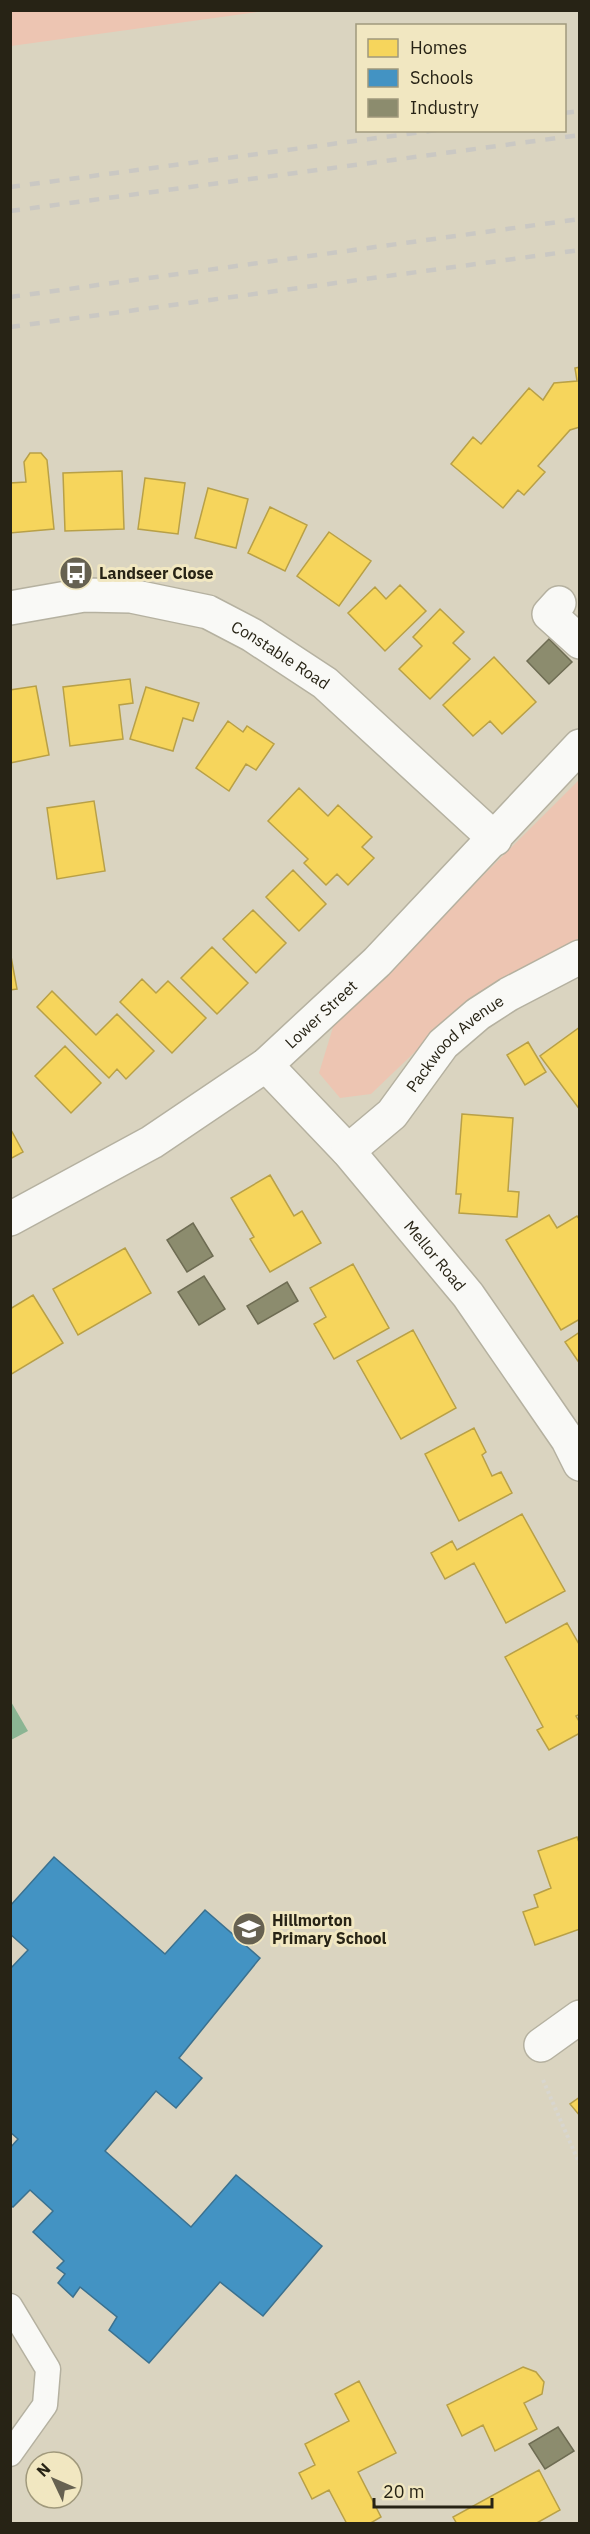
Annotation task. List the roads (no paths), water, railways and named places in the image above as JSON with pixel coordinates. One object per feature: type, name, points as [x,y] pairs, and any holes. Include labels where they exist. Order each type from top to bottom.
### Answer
[{"type":"street","name":"Constable Road","points":[[10,608],[84,595],[131,596],[208,612],[252,635],[325,683],[495,839]]},
{"type":"street","points":[[559,603],[549,614],[579,642]]},
{"type":"street","name":"Lower Street","points":[[10,1219],[152,1142],[266,1065],[377,962],[495,839],[579,746]]},
{"type":"street","name":"Packwood Avenue","points":[[348,1151],[392,1114],[443,1044],[478,1014],[509,994],[579,957]]},
{"type":"street","name":"Mellor Road","points":[[266,1065],[348,1151],[468,1294],[576,1446]]},
{"type":"street","points":[[541,2045],[579,2018]]},
{"type":"lane","points":[[10,2306],[48,2369],[45,2405],[10,2454]]},
{"type":"railway","points":[[566,113],[580,111]]},
{"type":"railway","points":[[10,187],[422,132]]},
{"type":"railway","points":[[10,211],[580,135]]},
{"type":"railway","points":[[10,297],[580,219]]},
{"type":"railway","points":[[10,327],[580,250]]},
{"type":"place","name":"Landseer Close","points":[[76,573]]},
{"type":"place","name":"Hillmorton Primary School","points":[[249,1929]]}]
